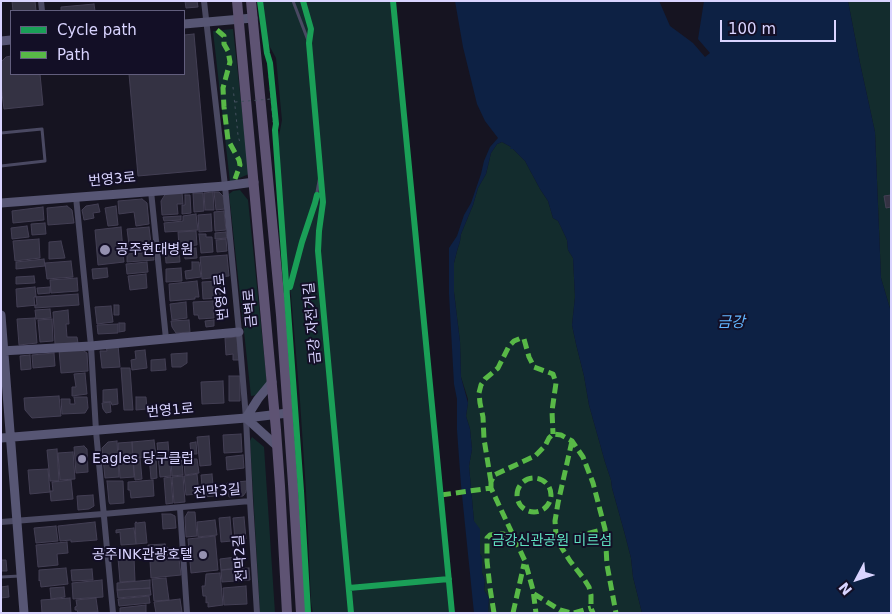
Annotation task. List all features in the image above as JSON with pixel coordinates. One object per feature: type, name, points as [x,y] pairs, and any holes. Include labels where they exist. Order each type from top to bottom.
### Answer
[{"type":"main road","name":"금벽로","points":[[237,1],[272,382],[287,613]]},
{"type":"main road","name":"금벽로","points":[[251,1],[280,315],[301,613]]},
{"type":"main road","points":[[185,24],[253,18]]},
{"type":"main road","name":"번영3로","points":[[1,203],[225,186],[254,182]]},
{"type":"main road","points":[[1,315],[6,438],[17,520],[24,613]]},
{"type":"main road","name":"번영2로","points":[[3,350],[91,346],[239,332]]},
{"type":"main road","points":[[272,382],[246,418],[277,446]]},
{"type":"main road","name":"번영1로","points":[[6,438],[288,413]]},
{"type":"street","points":[[204,1],[225,186]]},
{"type":"street","name":"번영2로","points":[[225,186],[239,332]]},
{"type":"street","points":[[151,191],[166,339]]},
{"type":"street","points":[[76,197],[91,346],[96,431],[113,613]]},
{"type":"street","points":[[239,332],[246,418]]},
{"type":"street","name":"전막3길","points":[[1,522],[250,501],[246,418]]},
{"type":"street","name":"전막2길","points":[[250,501],[257,613]]},
{"type":"street","points":[[180,508],[188,613]]},
{"type":"lane","points":[[280,315],[315,204],[321,170],[308,43],[293,1]]},
{"type":"lane","points":[[1,133],[42,128],[45,161],[1,166]]},
{"type":"lane","points":[[1,577],[21,576]]},
{"type":"path","points":[[268,61],[273,122]]},
{"type":"path","points":[[268,61],[270,63],[275,130]]},
{"type":"path","points":[[232,87],[242,150]]},
{"type":"path","points":[[235,102],[271,99]]},
{"type":"green space","points":[[262,1],[393,1],[452,613],[313,613],[300,401],[277,161],[280,157],[278,141],[282,120],[276,58],[265,38]]},
{"type":"green space","points":[[848,1],[891,1],[891,312],[881,278],[875,132]]},
{"type":"green space","points":[[233,29],[249,174],[230,182],[213,31]]},
{"type":"green space","name":"금강신관공원 미르섬","points":[[502,142],[511,147],[525,161],[548,201],[553,218],[558,221],[561,227],[567,240],[568,250],[573,258],[575,297],[572,325],[589,405],[631,558],[633,577],[642,613],[488,613],[489,598],[484,590],[485,581],[482,573],[482,557],[474,521],[469,466],[472,449],[470,429],[466,416],[468,399],[461,377],[460,342],[454,292],[454,263],[461,234],[478,188],[486,174],[491,153],[497,144]]},
{"type":"green space","points":[[240,190],[248,200],[267,383],[258,395],[251,396],[229,194]]},
{"type":"green space","points":[[252,437],[264,447],[275,613],[260,613],[250,441]]},
{"type":"water","name":"금강","points":[[455,1],[659,1],[670,26],[693,43],[705,57],[710,53],[698,39],[704,1],[848,1],[875,132],[881,278],[891,312],[891,613],[642,613],[633,577],[631,558],[589,405],[572,325],[575,297],[573,258],[568,250],[567,240],[561,227],[558,221],[553,218],[548,201],[525,161],[513,149],[510,149],[511,147],[502,142],[497,144],[491,153],[486,174],[478,188],[461,234],[454,263],[454,292],[460,342],[461,377],[468,403],[466,416],[470,429],[472,449],[469,466],[474,521],[480,529],[480,554],[485,581],[484,590],[489,598],[488,613],[474,613],[457,430],[457,399],[454,384],[449,294],[449,248],[457,236],[464,215],[471,203],[490,147],[498,138],[485,121],[477,104],[463,47]]},
{"type":"building","points":[[12,1],[35,1],[36,10],[13,10]]},
{"type":"building","points":[[185,1],[197,1],[198,7],[186,8]]},
{"type":"building","points":[[94,4],[95,10],[61,10],[61,7]]},
{"type":"building","points":[[194,34],[206,170],[138,176],[129,75],[185,75],[185,35]]},
{"type":"building","points":[[10,56],[10,75],[40,75],[43,105],[4,109],[1,86],[1,62]]},
{"type":"building","points":[[182,192],[183,204],[177,204],[178,214],[162,215],[161,201],[166,193]]},
{"type":"building","points":[[213,192],[214,210],[205,210],[204,193]]},
{"type":"building","points":[[214,192],[219,192],[223,196],[225,209],[216,210]]},
{"type":"building","points":[[193,193],[203,193],[204,211],[194,212]]},
{"type":"building","points":[[185,195],[190,195],[191,213],[182,214],[182,205],[185,205]]},
{"type":"building","points":[[891,195],[891,207],[886,208],[884,196]]},
{"type":"building","points":[[142,199],[147,203],[149,224],[136,226],[134,212],[119,214],[118,201]]},
{"type":"building","points":[[98,204],[100,212],[93,213],[94,218],[84,220],[82,210],[86,206]]},
{"type":"building","points":[[67,206],[72,210],[74,223],[48,225],[47,208]]},
{"type":"building","points":[[116,206],[118,225],[108,226],[105,208]]},
{"type":"building","points":[[43,207],[44,220],[13,223],[12,211]]},
{"type":"building","points":[[224,211],[226,230],[215,231],[214,212]]},
{"type":"building","points":[[196,214],[198,230],[165,232],[164,223],[183,221],[183,216]]},
{"type":"building","points":[[211,214],[212,231],[199,232],[198,215]]},
{"type":"building","points":[[181,216],[181,220],[164,221],[163,217]]},
{"type":"building","points":[[45,223],[46,234],[32,235],[31,224]]},
{"type":"building","points":[[27,226],[29,237],[12,239],[11,228]]},
{"type":"building","points":[[121,227],[124,262],[98,265],[95,230]]},
{"type":"building","points":[[149,227],[151,243],[129,245],[127,229]]},
{"type":"building","points":[[196,231],[197,245],[179,247],[178,232]]},
{"type":"building","points":[[226,232],[227,238],[215,239],[215,233]]},
{"type":"building","points":[[199,234],[206,234],[206,237],[212,237],[213,252],[201,253]]},
{"type":"building","points":[[39,239],[40,258],[15,261],[13,241]]},
{"type":"building","points":[[226,239],[227,251],[217,252],[216,240]]},
{"type":"building","points":[[61,241],[65,258],[49,259],[49,242]]},
{"type":"building","points":[[196,248],[197,258],[185,259],[184,249]]},
{"type":"building","points":[[179,249],[180,262],[166,263],[165,250]]},
{"type":"building","points":[[153,252],[154,260],[127,262],[127,254]]},
{"type":"building","points":[[227,255],[229,276],[202,279],[200,257]]},
{"type":"building","points":[[44,259],[45,266],[16,269],[16,262]]},
{"type":"building","points":[[71,261],[73,277],[47,279],[45,263]]},
{"type":"building","points":[[147,262],[148,272],[127,274],[126,264]]},
{"type":"building","points":[[192,262],[199,262],[201,277],[186,279],[185,271],[192,270]]},
{"type":"building","points":[[107,268],[108,277],[93,279],[92,269]]},
{"type":"building","points":[[181,268],[182,281],[166,282],[166,269]]},
{"type":"building","points":[[146,274],[147,288],[130,290],[128,276]]},
{"type":"building","points":[[34,276],[35,283],[16,284],[16,277]]},
{"type":"building","points":[[77,278],[78,291],[51,293],[50,280]]},
{"type":"building","points":[[197,281],[199,297],[170,301],[169,284]]},
{"type":"building","points":[[220,281],[221,298],[203,299],[202,282]]},
{"type":"building","points":[[35,287],[37,305],[17,307],[16,289]]},
{"type":"building","points":[[50,287],[50,293],[38,294],[37,288]]},
{"type":"building","points":[[78,294],[79,305],[35,308],[34,297]]},
{"type":"building","points":[[213,301],[214,318],[199,319],[198,315],[194,315],[193,302]]},
{"type":"building","points":[[186,302],[187,318],[172,320],[170,304]]},
{"type":"building","points":[[114,305],[119,305],[119,315],[114,315]]},
{"type":"building","points":[[111,306],[113,322],[97,324],[95,307]]},
{"type":"building","points":[[50,309],[51,318],[36,319],[35,310]]},
{"type":"building","points":[[68,310],[69,324],[66,324],[67,337],[77,337],[78,343],[55,344],[53,312]]},
{"type":"building","points":[[35,318],[37,343],[19,345],[17,319]]},
{"type":"building","points":[[52,319],[53,341],[40,342],[38,320]]},
{"type":"building","points":[[189,320],[190,332],[176,333],[172,327],[171,321]]},
{"type":"building","points":[[214,320],[214,326],[206,327],[205,321]]},
{"type":"building","points":[[119,323],[125,323],[125,331],[119,332]]},
{"type":"building","points":[[118,324],[118,333],[98,334],[97,325]]},
{"type":"building","points":[[237,337],[239,360],[233,360],[233,354],[226,355],[225,338]]},
{"type":"building","points":[[118,345],[120,367],[102,368],[100,351],[107,351],[106,346]]},
{"type":"building","points":[[81,349],[87,353],[88,371],[61,373],[59,350]]},
{"type":"building","points":[[145,350],[147,368],[132,370],[131,360],[136,359],[135,351]]},
{"type":"building","points":[[54,353],[55,366],[33,368],[32,355]]},
{"type":"building","points":[[187,353],[187,363],[181,367],[172,367],[171,354]]},
{"type":"building","points":[[30,355],[31,369],[21,370],[20,356]]},
{"type":"building","points":[[165,359],[166,370],[151,371],[151,360]]},
{"type":"building","points":[[121,368],[130,368],[133,410],[124,410]]},
{"type":"building","points":[[85,373],[87,394],[72,396],[72,387],[76,387],[74,374]]},
{"type":"building","points":[[229,376],[240,376],[240,401],[229,401]]},
{"type":"building","points":[[223,381],[224,403],[202,404],[201,382]]},
{"type":"building","points":[[117,389],[118,404],[112,405],[111,402],[103,402],[103,390]]},
{"type":"building","points":[[59,396],[61,416],[32,418],[25,410],[24,398]]},
{"type":"building","points":[[74,397],[87,397],[88,408],[85,413],[62,414],[61,399],[70,399],[70,404],[75,404]]},
{"type":"building","points":[[136,397],[146,397],[147,409],[136,410]]},
{"type":"building","points":[[110,402],[111,412],[106,413],[102,403]]},
{"type":"building","points":[[241,434],[242,452],[224,453],[223,435]]},
{"type":"building","points":[[209,436],[211,465],[200,466],[197,437]]},
{"type":"building","points":[[154,440],[156,456],[133,458],[132,442]]},
{"type":"building","points":[[117,441],[119,477],[105,478],[102,448],[108,442]]},
{"type":"building","points":[[132,442],[134,477],[120,478],[118,443]]},
{"type":"building","points":[[168,442],[171,476],[160,477],[157,443]]},
{"type":"building","points":[[196,442],[197,454],[191,454],[190,443]]},
{"type":"building","points":[[84,446],[87,449],[88,472],[76,473],[74,447]]},
{"type":"building","points":[[57,449],[59,481],[50,481],[47,450]]},
{"type":"building","points":[[73,452],[75,479],[60,480],[58,453]]},
{"type":"building","points":[[243,455],[244,468],[227,470],[226,457]]},
{"type":"building","points":[[149,456],[156,456],[157,478],[151,479]]},
{"type":"building","points":[[140,457],[142,479],[135,480],[133,458]]},
{"type":"building","points":[[191,459],[197,459],[199,473],[185,475],[184,462],[191,462]]},
{"type":"building","points":[[182,460],[183,475],[172,476],[171,461]]},
{"type":"building","points":[[48,469],[50,492],[30,494],[28,470]]},
{"type":"building","points":[[197,474],[199,494],[186,495],[184,476]]},
{"type":"building","points":[[212,474],[214,496],[203,497],[201,475]]},
{"type":"building","points":[[183,476],[185,502],[174,503],[172,477]]},
{"type":"building","points":[[171,477],[173,503],[166,504],[164,478]]},
{"type":"building","points":[[71,480],[73,499],[51,501],[50,491],[53,491],[52,482]]},
{"type":"building","points":[[153,480],[154,496],[131,498],[128,482]]},
{"type":"building","points":[[107,481],[123,481],[124,503],[110,504]]},
{"type":"building","points":[[247,481],[247,490],[243,496],[229,497],[227,483]]},
{"type":"building","points":[[93,495],[94,506],[89,509],[78,510],[77,496]]},
{"type":"building","points":[[188,512],[195,512],[197,536],[186,537],[185,517]]},
{"type":"building","points":[[162,514],[175,516],[176,528],[163,529]]},
{"type":"building","points":[[230,517],[232,541],[221,542],[219,518]]},
{"type":"building","points":[[244,517],[246,539],[235,540],[233,518]]},
{"type":"building","points":[[215,520],[217,535],[198,537],[197,522]]},
{"type":"building","points":[[95,522],[97,540],[60,541],[58,526]]},
{"type":"building","points":[[136,522],[145,522],[147,543],[136,544]]},
{"type":"building","points":[[56,526],[58,541],[36,543],[34,528]]},
{"type":"building","points":[[134,528],[136,544],[121,545],[120,532],[116,533],[116,530]]},
{"type":"building","name":"공주INK관광호텔","points":[[215,536],[218,570],[191,573],[188,539]]},
{"type":"building","points":[[67,542],[68,553],[57,554],[58,565],[38,567],[36,545]]},
{"type":"building","points":[[165,544],[169,548],[167,559],[150,560],[148,545]]},
{"type":"building","points":[[134,557],[135,581],[120,582],[118,558]]},
{"type":"building","points":[[236,557],[237,568],[221,570],[220,559]]},
{"type":"building","points":[[179,559],[181,575],[151,578],[150,561]]},
{"type":"building","points":[[1,560],[6,560],[7,571],[1,571]]},
{"type":"building","points":[[66,568],[68,584],[41,587],[39,570]]},
{"type":"building","points":[[249,568],[250,580],[222,582],[221,570]]},
{"type":"building","points":[[92,569],[93,580],[72,581],[71,570]]},
{"type":"building","points":[[220,573],[223,605],[208,607],[206,596],[203,596],[202,586],[205,586],[206,574]]},
{"type":"building","points":[[166,578],[169,600],[154,601],[152,579]]},
{"type":"building","points":[[102,580],[103,597],[73,599],[72,583]]},
{"type":"building","points":[[150,580],[150,588],[117,590],[117,583]]},
{"type":"building","points":[[8,586],[9,597],[1,598],[1,587]]},
{"type":"building","points":[[246,586],[247,604],[224,605],[223,588]]},
{"type":"building","points":[[64,587],[65,597],[51,599],[50,588]]},
{"type":"building","points":[[150,588],[151,595],[118,598],[117,590]]},
{"type":"building","points":[[149,596],[150,603],[119,606],[118,599]]},
{"type":"building","points":[[70,598],[71,613],[42,613],[41,600]]},
{"type":"building","points":[[96,598],[98,612],[78,613],[75,610],[77,606],[76,600]]},
{"type":"building","points":[[180,599],[182,612],[156,613],[154,602]]},
{"type":"building","points":[[146,605],[146,613],[120,613],[120,608]]},
{"type":"marked path","points":[[217,30],[224,36],[224,44],[228,51],[230,62],[223,88],[228,140],[240,165],[235,179]]},
{"type":"marked path","points":[[491,482],[479,393],[481,385],[498,368],[509,346],[521,338],[524,339],[534,367],[553,374],[556,383],[552,411],[553,434]]},
{"type":"marked path","points":[[491,488],[494,475],[535,456],[553,434],[561,435],[572,441],[583,457],[593,483],[605,529],[607,565],[616,613]]},
{"type":"marked path","points":[[572,441],[558,503],[555,521],[556,535],[570,561],[589,587],[593,613]]},
{"type":"marked path","points":[[534,478],[541,479],[546,483],[550,488],[551,495],[550,502],[546,507],[541,511],[534,512],[527,511],[522,507],[518,502],[517,495],[518,488],[522,483],[527,479],[534,478]]},
{"type":"marked path","points":[[441,495],[491,488],[525,561],[533,590],[536,613]]},
{"type":"marked path","points":[[559,541],[605,529]]},
{"type":"marked path","points":[[494,613],[487,561],[487,538],[490,535],[496,534],[515,537]]},
{"type":"marked path","points":[[513,613],[524,564]]},
{"type":"marked path","points":[[534,594],[560,610],[571,613]]},
{"type":"marked path","points":[[574,613],[591,608]]},
{"type":"cycle path","points":[[260,1],[270,63],[276,124],[308,613]]},
{"type":"cycle path","name":"금강 자전거길","points":[[303,1],[311,29],[309,43],[323,202],[318,251],[351,613]]},
{"type":"cycle path","points":[[393,1],[452,613]]},
{"type":"cycle path","name":"금강 자전거길","points":[[290,287],[317,195]]},
{"type":"cycle path","points":[[349,588],[449,579]]},
{"type":"place","name":"공주현대병원","points":[[105,250]]},
{"type":"place","name":"Eagles 당구클럽","points":[[82,459]]},
{"type":"place","name":"공주INK관광호텔","points":[[203,555]]}]
